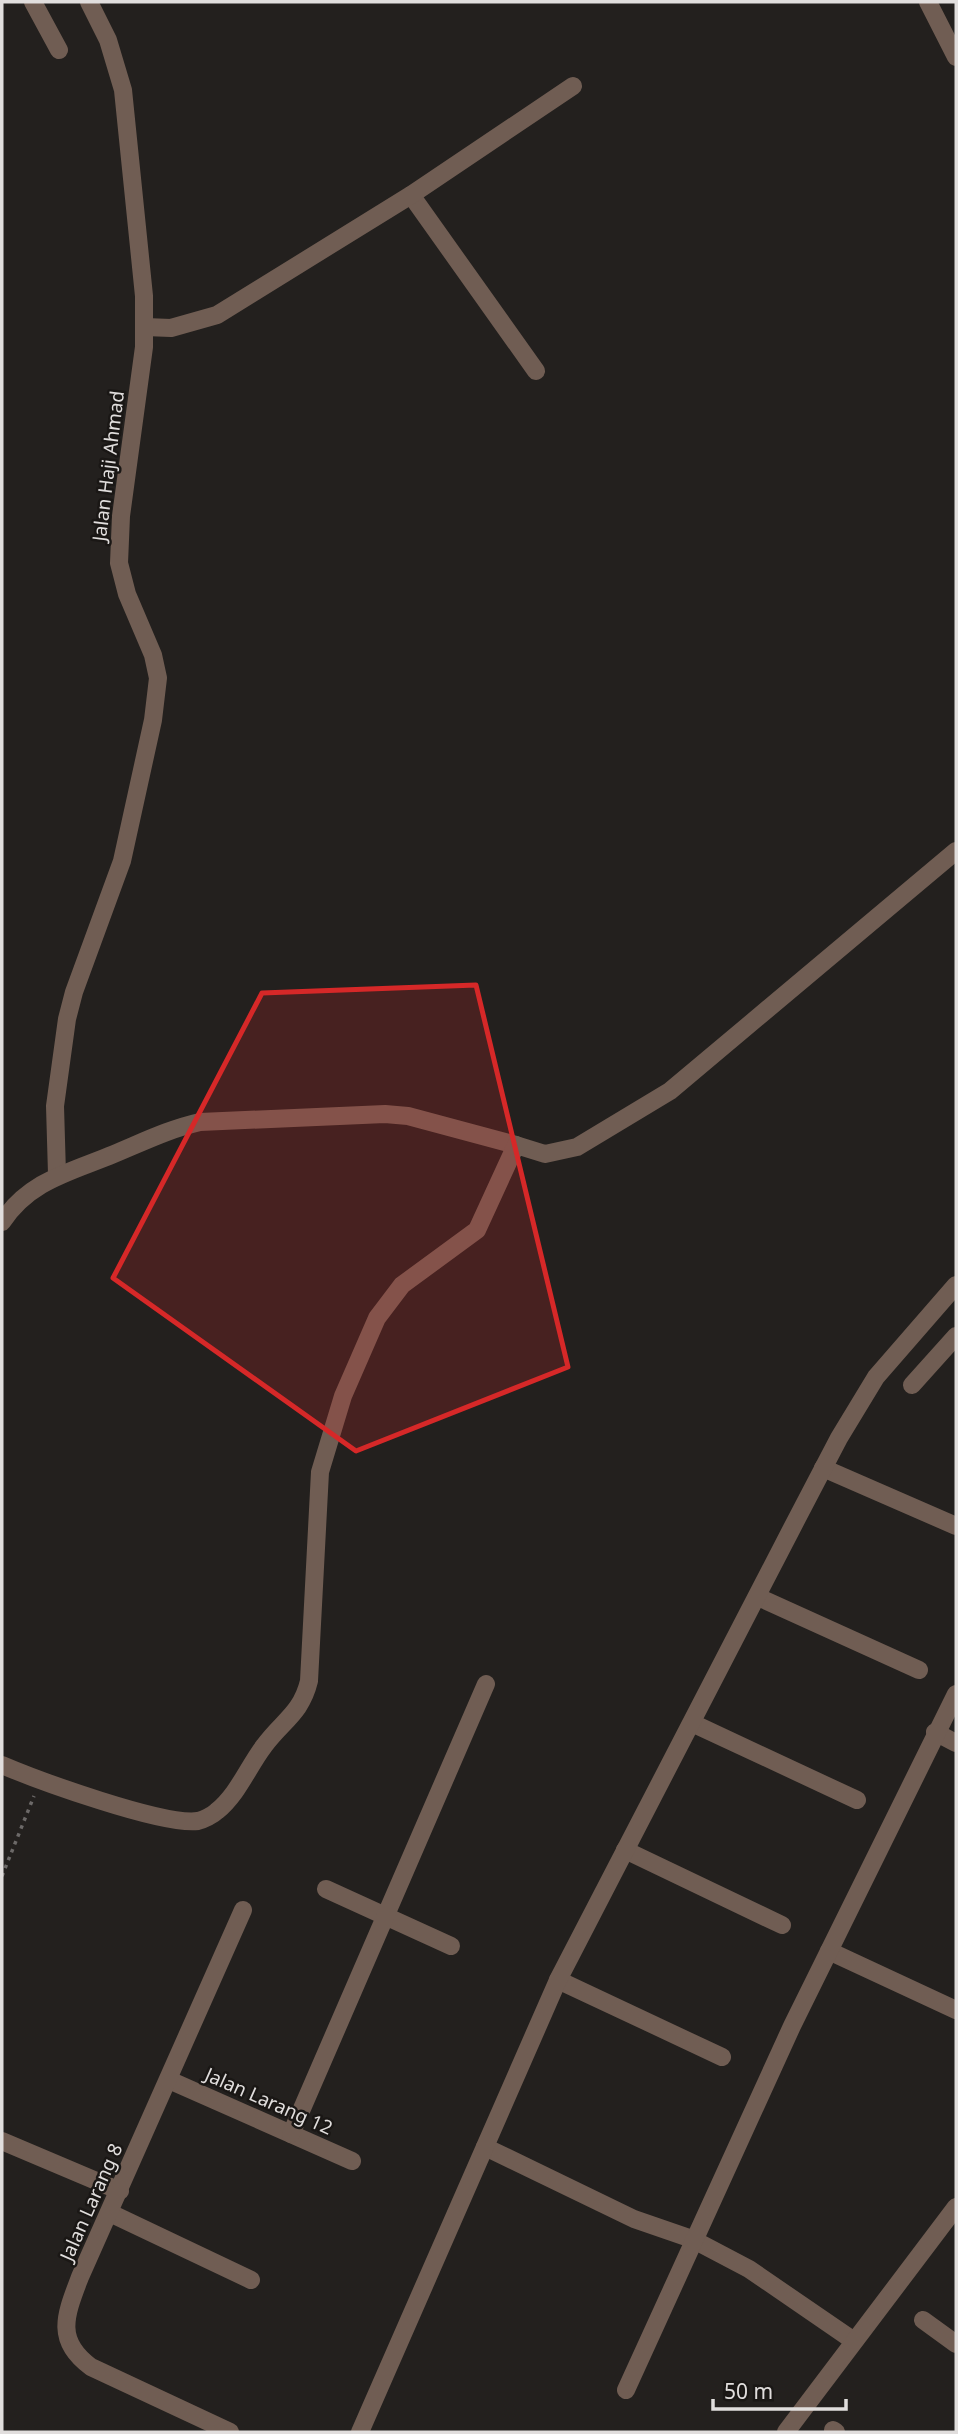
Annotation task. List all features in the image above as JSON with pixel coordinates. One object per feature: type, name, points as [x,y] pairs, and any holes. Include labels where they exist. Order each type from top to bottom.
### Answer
[{"type":"street","points":[[33,2],[59,50]]},
{"type":"street","name":"Jalan Haji Ahmad","points":[[57,1174],[55,1106],[68,1019],[74,992],[122,861],[157,699],[153,655],[127,594],[119,563],[121,516],[145,327],[123,90],[108,40],[89,2]]},
{"type":"street","points":[[928,2],[956,57]]},
{"type":"street","points":[[145,327],[171,328],[217,315],[411,195],[573,86]]},
{"type":"street","points":[[411,195],[536,371]]},
{"type":"street","points":[[2,1222],[18,1201],[57,1174],[173,1128],[225,1118],[397,1115],[545,1154],[578,1147],[670,1091],[956,851]]},
{"type":"street","points":[[2,1765],[40,1781],[164,1818],[198,1821],[216,1813],[232,1796],[264,1745],[304,1702],[309,1681],[320,1472],[344,1396],[377,1318],[402,1285],[477,1230],[516,1145]]},
{"type":"street","points":[[360,2432],[558,1980],[823,1468],[876,1377],[956,1285]]},
{"type":"street","points":[[912,1385],[956,1336]]},
{"type":"street","points":[[823,1468],[956,1526]]},
{"type":"street","points":[[758,1597],[919,1670]]},
{"type":"street","points":[[291,2134],[486,1684]]},
{"type":"street","points":[[626,2390],[692,2239],[934,1732],[956,1694]]},
{"type":"street","points":[[692,1723],[858,1800]]},
{"type":"street","points":[[934,1732],[956,1743]]},
{"type":"street","points":[[625,1850],[782,1925]]},
{"type":"street","points":[[326,1889],[451,1945]]},
{"type":"street","name":"Jalan Larang 8","points":[[230,2432],[200,2426],[91,2367],[77,2357],[69,2344],[65,2327],[69,2307],[243,1910]]},
{"type":"street","points":[[829,1951],[956,2010]]},
{"type":"street","points":[[558,1980],[722,2057]]},
{"type":"street","name":"Jalan Larang 12","points":[[169,2080],[352,2161]]},
{"type":"street","points":[[2,2141],[120,2191]]},
{"type":"street","points":[[485,2147],[634,2219],[692,2239],[749,2269],[853,2341]]},
{"type":"street","points":[[786,2432],[956,2207]]},
{"type":"street","points":[[110,2213],[251,2280]]},
{"type":"street","points":[[923,2320],[956,2344]]},
{"type":"path","points":[[2,1876],[40,1781]]},
{"type":"highlighted area","points":[[476,985],[568,1367],[356,1451],[113,1278],[262,993]]}]
